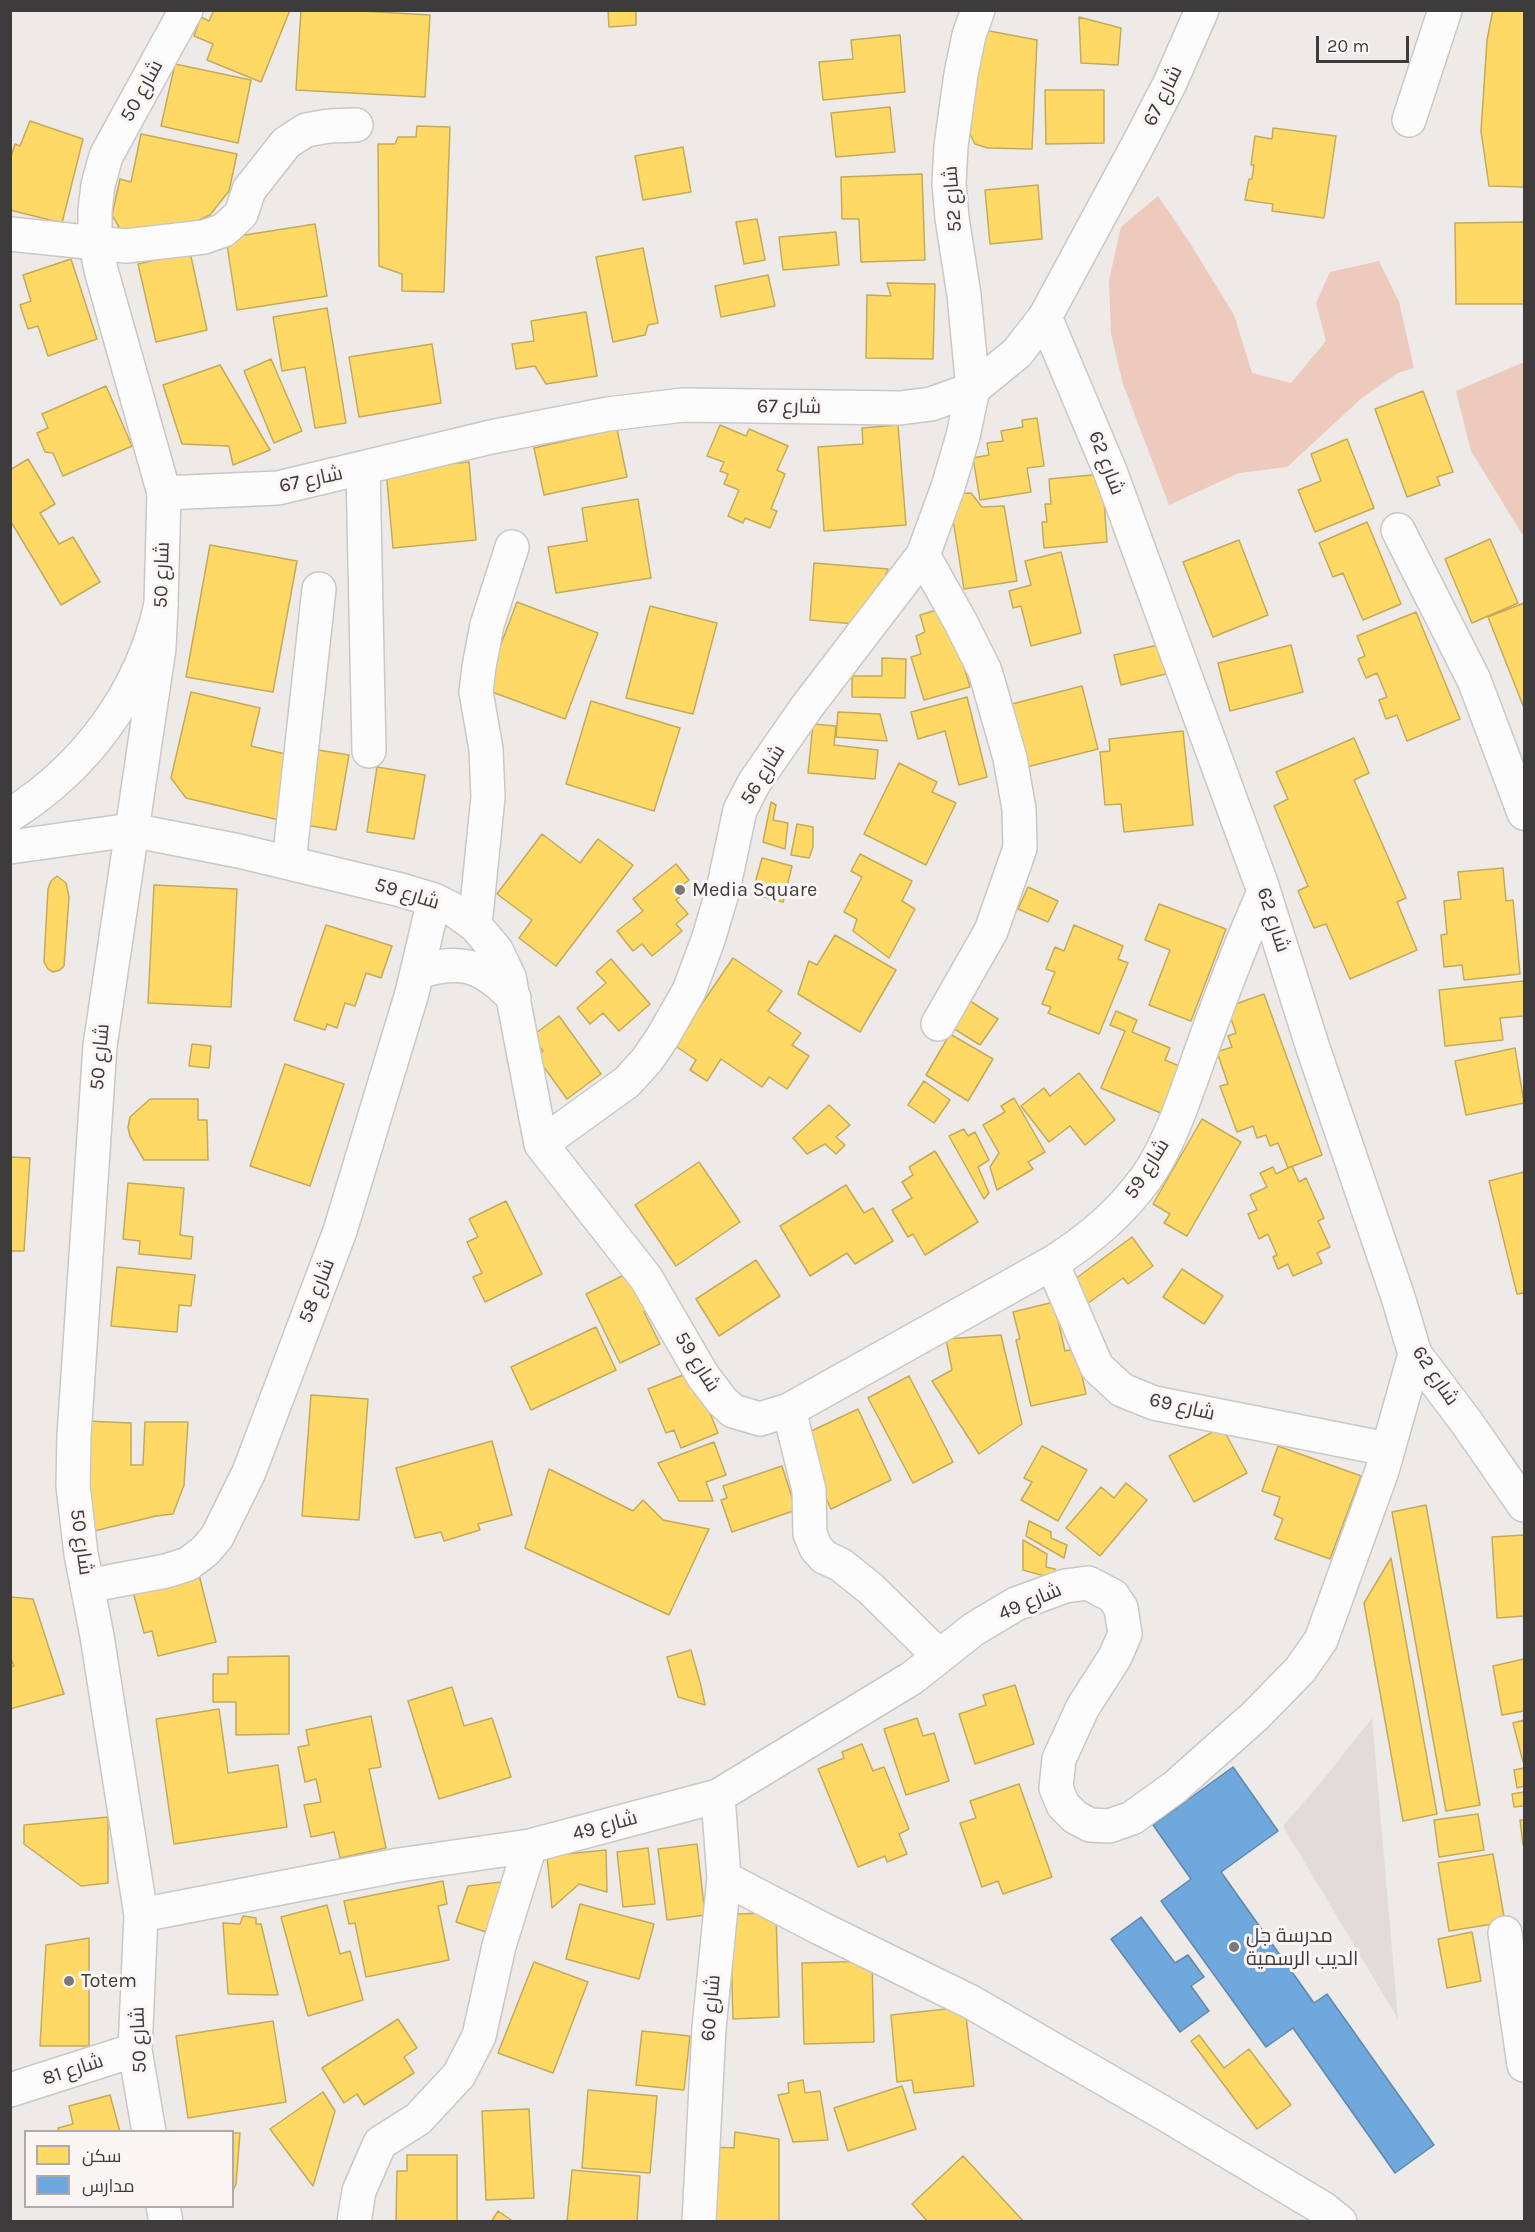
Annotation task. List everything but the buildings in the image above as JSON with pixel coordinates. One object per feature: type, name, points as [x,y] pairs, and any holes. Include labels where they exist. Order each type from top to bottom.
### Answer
[{"type":"street","name":"شارع 50","points":[[149,2130],[135,2050],[141,1915],[99,1648],[81,1554],[74,1486],[74,1436],[100,1046],[159,648],[164,493],[101,270],[96,244],[95,210],[98,185],[106,156],[186,10]]},
{"type":"street","name":"شارع 52","points":[[973,388],[964,295],[949,183],[951,146],[961,74],[969,35],[978,10]]},
{"type":"street","name":"شارع 67","points":[[164,493],[278,488],[491,437],[608,414],[683,405],[900,408],[931,404],[973,388],[1017,353],[1045,317],[1165,92],[1202,10]]},
{"type":"street","points":[[1409,120],[1446,10]]},
{"type":"street","points":[[10,234],[96,244],[137,244],[204,237],[224,230],[241,214],[249,190],[286,143],[306,130],[356,125]]},
{"type":"street","name":"شارع 62","points":[[1045,317],[1110,471],[1264,892],[1312,1045],[1415,1354],[1524,1505]]},
{"type":"street","name":"شارع 56","points":[[541,1144],[627,1082],[647,1060],[662,1038],[689,991],[723,890],[740,810],[754,783],[806,708],[923,555],[948,487],[963,436],[973,388]]},
{"type":"street","points":[[363,468],[369,751]]},
{"type":"street","points":[[1398,530],[1474,680],[1524,813]]},
{"type":"street","points":[[475,925],[488,797],[486,749],[476,692],[478,668],[487,625],[513,547]]},
{"type":"street","points":[[923,555],[985,671],[1010,758],[1019,809],[1020,848],[991,931],[938,1024]]},
{"type":"street","points":[[289,863],[319,589]]},
{"type":"street","points":[[10,815],[64,773],[114,716],[148,654],[161,604]]},
{"type":"street","points":[[10,848],[131,830]]},
{"type":"street","name":"شارع 59","points":[[131,830],[289,863],[401,890],[434,900],[454,910],[475,925],[496,950],[509,977],[541,1144],[646,1278],[704,1376],[722,1401],[734,1411],[760,1419],[789,1410],[1052,1263],[1103,1227],[1127,1202],[1148,1176],[1168,1136],[1188,1090],[1240,946],[1264,892]]},
{"type":"street","name":"شارع 58","points":[[87,1587],[166,1571],[188,1564],[205,1551],[217,1537],[249,1472],[340,1231],[417,972],[434,900]]},
{"type":"street","points":[[417,972],[454,964],[472,966],[493,978],[514,998]]},
{"type":"street","name":"شارع 69","points":[[1052,1263],[1097,1367],[1122,1390],[1154,1402],[1387,1449]]},
{"type":"street","name":"شارع 49","points":[[141,1915],[399,1865],[530,1846],[718,1796],[912,1678],[974,1629],[1016,1604],[1065,1586],[1088,1583],[1113,1596],[1122,1608],[1125,1634],[1115,1657],[1083,1707],[1068,1738],[1059,1759],[1056,1788],[1063,1805],[1075,1817],[1090,1825],[1109,1826],[1132,1818],[1175,1786],[1255,1716],[1300,1670],[1321,1640],[1378,1482],[1415,1354]]},
{"type":"street","points":[[789,1410],[809,1490],[810,1534],[816,1548],[824,1557],[841,1565],[871,1589],[939,1656]]},
{"type":"street","name":"شارع 60","points":[[699,2222],[709,2028],[724,1878],[718,1796]]},
{"type":"street","points":[[354,2222],[359,2191],[380,2143],[418,2119],[459,2075],[479,2036],[499,1946],[530,1846]]},
{"type":"street","points":[[724,1878],[971,2002],[1160,2111],[1324,2209],[1340,2222]]},
{"type":"street","points":[[1505,1933],[1524,2065]]},
{"type":"street","name":"شارع 81","points":[[10,2090],[135,2050]]},
{"type":"shaded area","points":[[1158,196],[1234,315],[1252,373],[1291,383],[1326,341],[1316,303],[1330,272],[1379,261],[1399,302],[1414,368],[1398,373],[1363,397],[1287,467],[1239,473],[1169,505],[1123,384],[1111,334],[1109,280],[1121,227]]},
{"type":"shaded area","points":[[1524,362],[1524,537],[1471,451],[1456,391]]},
{"type":"shaded area","points":[[1372,1718],[1398,2019],[1283,1826]]},
{"type":"place","name":"Media Square","points":[[680,890]]},
{"type":"place","name":"مدرسة جل الديب الرسمية","points":[[1234,1947]]},
{"type":"place","name":"Totem","points":[[69,1981]]}]
